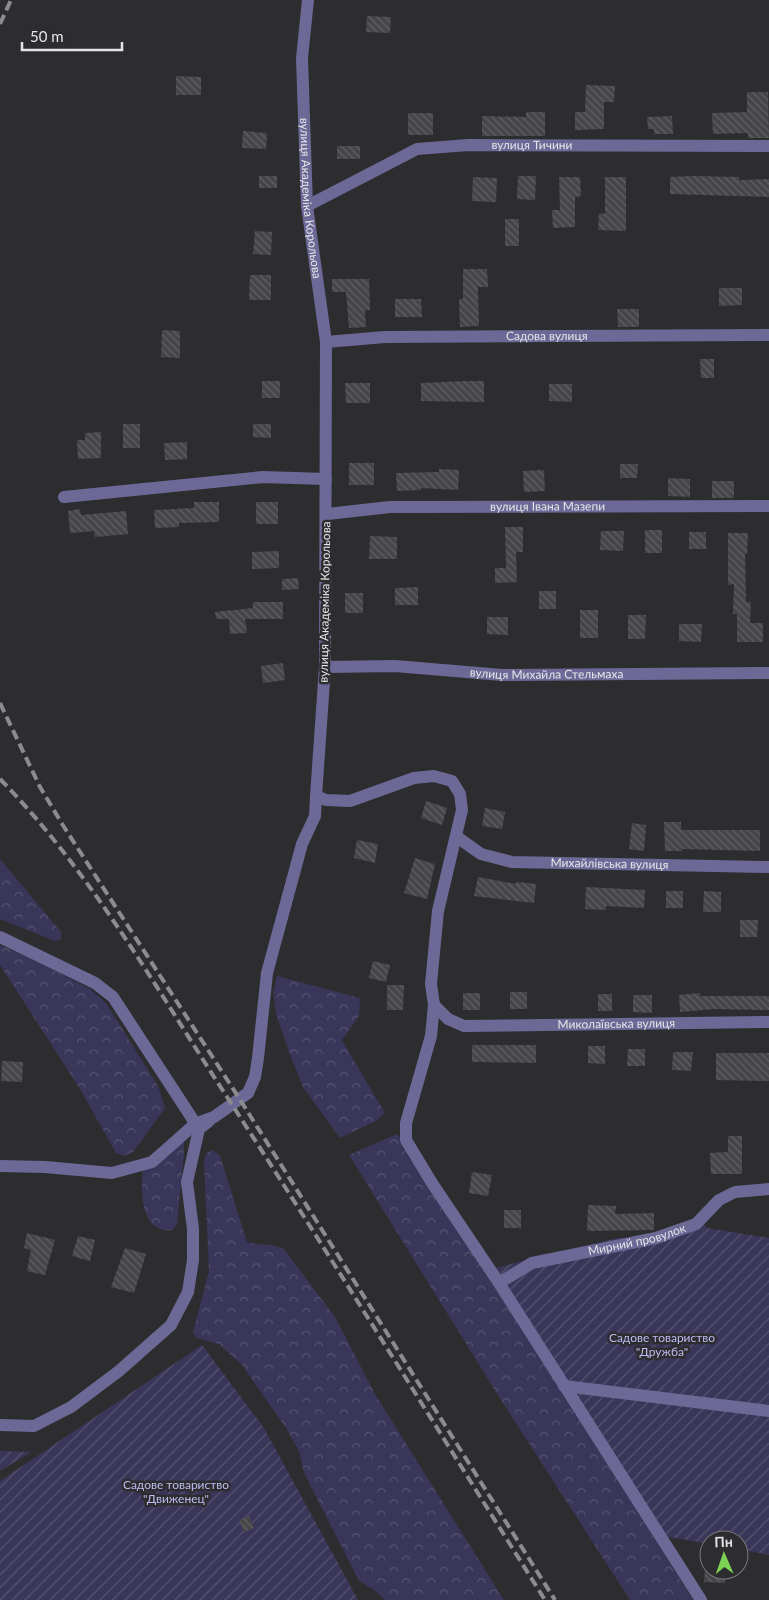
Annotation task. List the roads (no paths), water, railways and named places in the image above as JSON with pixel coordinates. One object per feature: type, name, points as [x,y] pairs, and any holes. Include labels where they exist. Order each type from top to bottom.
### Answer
[{"type":"street","name":"вулиця Академіка Корольова","points":[[0,1166],[45,1167],[112,1174],[152,1162],[197,1127],[248,1092],[255,1077],[267,973],[302,844],[315,816],[325,667],[327,514],[326,342],[307,206],[302,58],[308,0]]},
{"type":"street","name":"вулиця Тичини","points":[[307,206],[417,149],[468,145],[769,146]]},
{"type":"street","name":"Садова вулиця","points":[[326,342],[385,337],[769,335]]},
{"type":"street","points":[[64,496],[263,477],[326,479]]},
{"type":"street","name":"вулиця Івана Мазепи","points":[[327,514],[390,507],[769,506]]},
{"type":"street","name":"вулиця Михайла Стельмаха","points":[[325,667],[395,666],[502,675],[769,673]]},
{"type":"street","points":[[316,796],[339,802],[350,801],[414,778],[434,776],[452,781],[460,794],[462,810],[457,837],[438,911],[431,984],[434,1005],[431,1036],[406,1123],[406,1140],[701,1600]]},
{"type":"street","name":"Михайлівська вулиця","points":[[457,837],[481,854],[512,862],[769,867]]},
{"type":"street","points":[[0,937],[95,982],[113,997],[197,1127],[187,1182],[193,1229],[192,1268],[188,1292],[171,1325],[119,1371],[72,1407],[34,1426],[0,1425]]},
{"type":"street","name":"Миколаївська вулиця","points":[[434,1005],[448,1019],[464,1026],[769,1022]]},
{"type":"street","name":"Мирний провулок","points":[[499,1283],[532,1263],[656,1238],[696,1224],[719,1200],[735,1192],[769,1189]]},
{"type":"street","points":[[564,1386],[769,1411]]},
{"type":"railway","points":[[0,24],[11,0]]},
{"type":"railway","points":[[0,703],[40,787],[64,827],[239,1098],[555,1600]]},
{"type":"railway","points":[[0,779],[32,813],[61,849],[116,924],[299,1209],[545,1600]]},
{"type":"park label","name":"Садове товариство \"Дружба\"","points":[[662,1345]]},
{"type":"park label","name":"Садове товариство \"Движенец\"","points":[[176,1492]]}]
